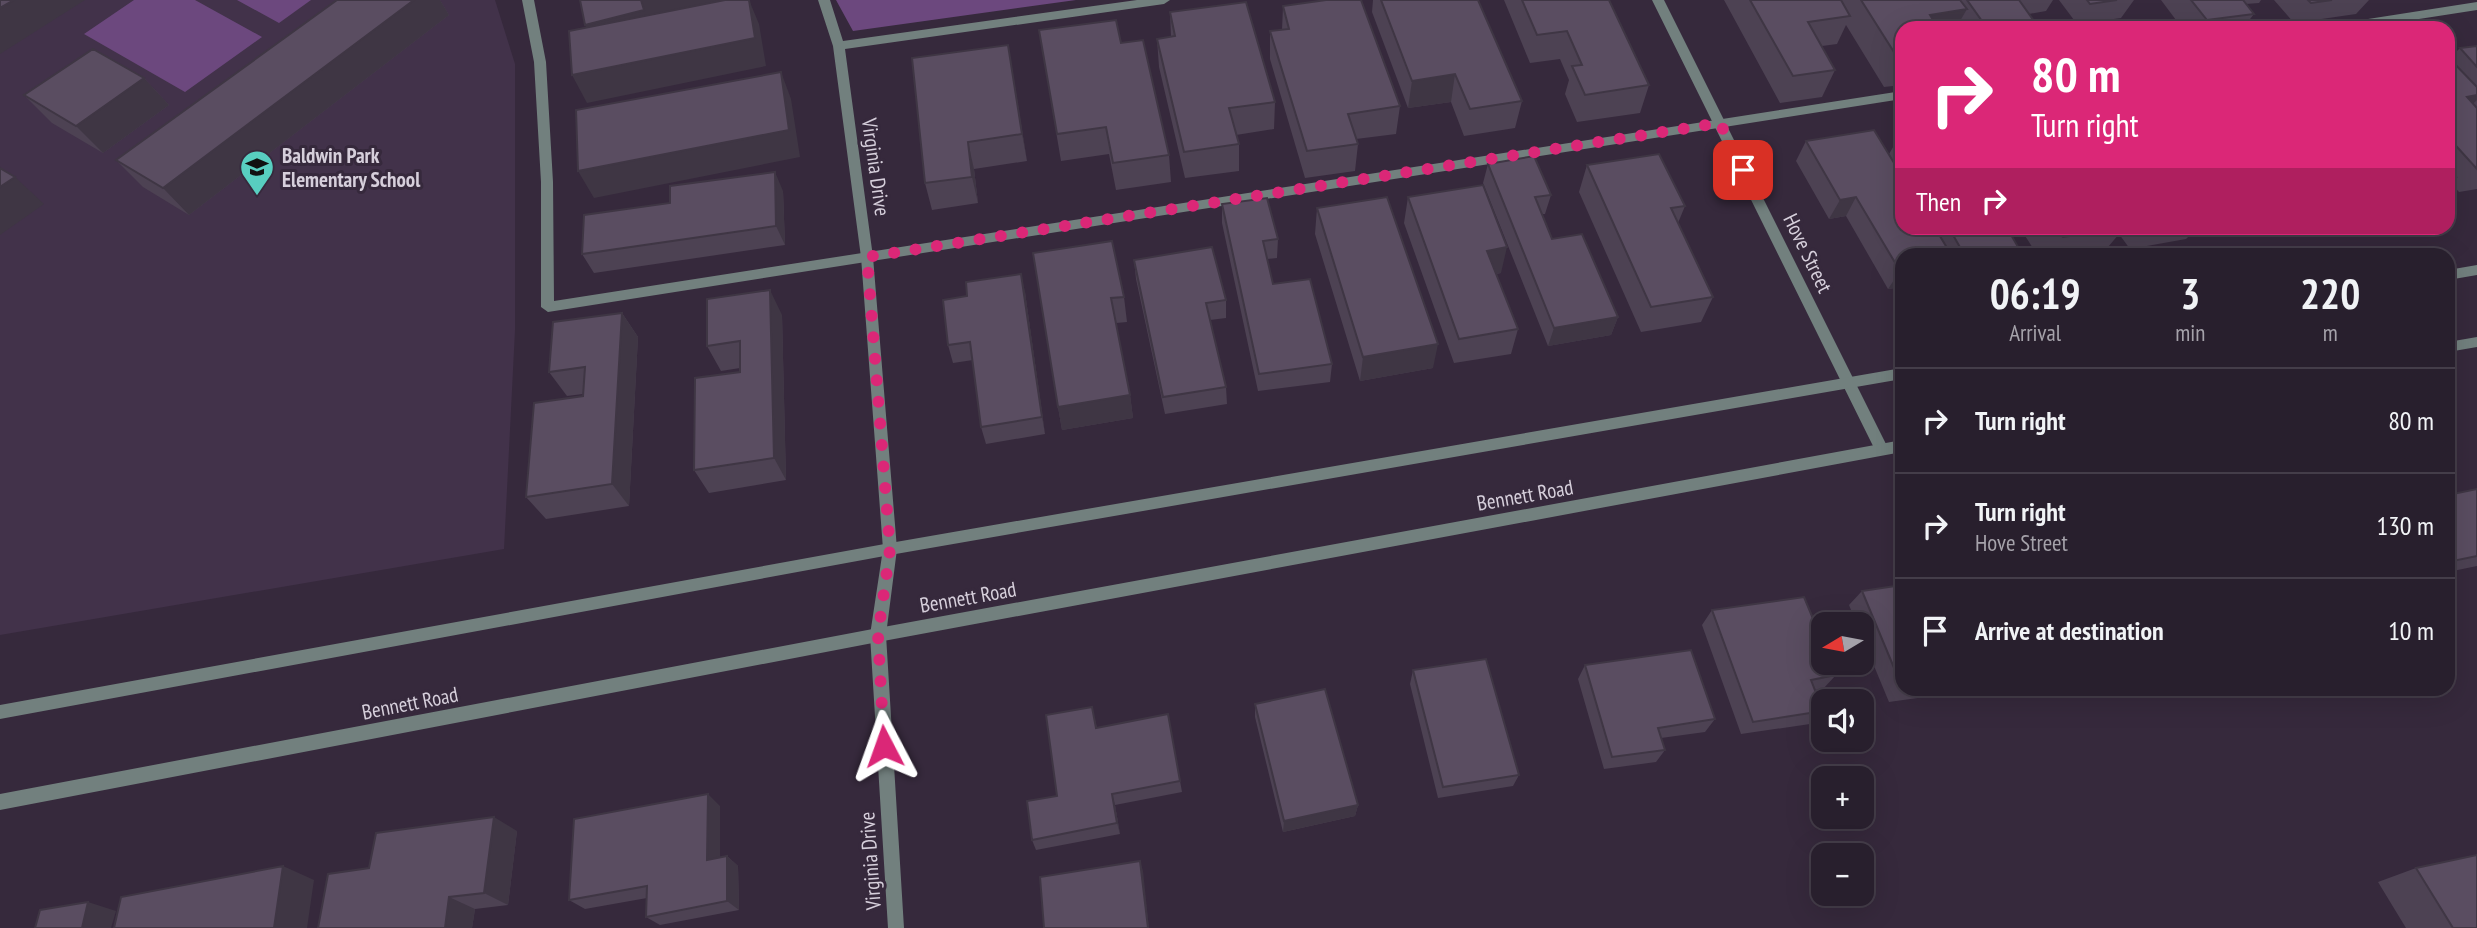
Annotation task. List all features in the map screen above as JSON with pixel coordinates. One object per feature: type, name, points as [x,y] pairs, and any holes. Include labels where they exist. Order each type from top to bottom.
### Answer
[{"type":"street","points":[[528,0],[541,75],[547,182],[548,307],[1895,96]]},
{"type":"street","name":"Virginia Drive","points":[[824,0],[839,46],[867,257],[890,549],[878,635],[896,928]]},
{"type":"street","points":[[839,46],[1164,0]]},
{"type":"street","name":"Hove Street","points":[[1658,0],[1882,450]]},
{"type":"street","points":[[2381,21],[2477,6]]},
{"type":"street","points":[[2455,274],[2477,270]]},
{"type":"street","points":[[2455,346],[2477,342]]},
{"type":"street","points":[[0,712],[890,549],[1895,374]]},
{"type":"street","name":"Bennett Road","points":[[0,802],[878,635],[1895,447]]},
{"type":"shaded area","name":"Baldwin Park Elementary School","points":[[0,0],[495,0],[515,64],[515,330],[504,549],[0,635]]},
{"type":"shaded area","points":[[134,0],[195,0],[262,37],[185,92],[84,34]]},
{"type":"shaded area","points":[[237,0],[311,0],[279,23]]},
{"type":"shaded area","points":[[836,0],[1076,0],[853,31]]},
{"type":"building","points":[[0,0],[14,0],[0,8]]},
{"type":"building","points":[[337,0],[414,0],[163,188],[116,160]]},
{"type":"building","points":[[580,0],[641,0],[644,10],[585,25]]},
{"type":"building","points":[[725,0],[749,0],[755,38],[572,75],[569,31]]},
{"type":"building","points":[[1326,0],[1361,0],[1400,106],[1348,114],[1358,144],[1307,151],[1270,31],[1289,29],[1283,6]]},
{"type":"building","points":[[1381,0],[1478,0],[1522,101],[1470,109],[1455,74],[1412,81]]},
{"type":"building","points":[[1522,0],[1609,0],[1649,85],[1585,95],[1572,66],[1582,65],[1567,31],[1537,35]]},
{"type":"building","points":[[1750,0],[1841,0],[1850,16],[1808,22],[1835,70],[1793,76]]},
{"type":"building","points":[[1861,0],[1960,0],[1967,9],[1930,15],[1934,21],[1895,21],[1895,54]]},
{"type":"building","points":[[1967,0],[2019,0],[2034,21],[1982,21]]},
{"type":"building","points":[[2087,0],[2117,0],[2090,4]]},
{"type":"building","points":[[2191,0],[2243,0],[2254,14],[2207,20]]},
{"type":"building","points":[[2308,0],[2332,0],[2311,3]]},
{"type":"building","points":[[1246,2],[1275,102],[1229,108],[1239,144],[1184,152],[1157,39],[1175,36],[1170,12]]},
{"type":"building","points":[[1116,20],[1121,43],[1143,40],[1169,155],[1113,163],[1106,127],[1057,134],[1039,30]]},
{"type":"building","points":[[1008,45],[1022,134],[968,142],[972,177],[925,183],[912,58]]},
{"type":"building","points":[[2477,46],[2477,67],[2460,48]]},
{"type":"building","points":[[93,49],[144,78],[76,126],[24,95]]},
{"type":"building","points":[[2455,64],[2477,87],[2477,95],[2467,97],[2477,108],[2477,169],[2455,145]]},
{"type":"building","points":[[781,72],[789,130],[578,171],[576,110]]},
{"type":"building","points":[[1874,130],[1895,164],[1895,235],[1939,235],[1947,248],[1895,248],[1895,263],[1856,197],[1840,200],[1806,141]]},
{"type":"building","points":[[1659,154],[1685,206],[1671,208],[1713,297],[1651,307],[1587,165]]},
{"type":"building","points":[[1534,156],[1551,195],[1535,197],[1552,239],[1582,234],[1618,317],[1554,328],[1488,164]]},
{"type":"building","points":[[0,168],[15,177],[0,187]]},
{"type":"building","points":[[775,172],[776,226],[582,254],[584,215],[670,203],[670,186]]},
{"type":"building","points":[[1483,185],[1507,247],[1487,251],[1518,329],[1459,339],[1408,197]]},
{"type":"building","points":[[1387,197],[1438,344],[1363,357],[1317,208]]},
{"type":"building","points":[[1267,198],[1278,239],[1263,241],[1273,284],[1310,279],[1332,364],[1259,374],[1222,204]]},
{"type":"building","points":[[1953,235],[2011,235],[2019,248],[1960,248]]},
{"type":"building","points":[[1112,241],[1124,297],[1111,298],[1130,395],[1058,407],[1033,253]]},
{"type":"building","points":[[1212,247],[1226,300],[1206,303],[1226,387],[1163,397],[1134,260]]},
{"type":"building","points":[[1021,274],[1042,417],[981,427],[970,342],[948,345],[943,300],[967,296],[966,282]]},
{"type":"building","points":[[770,290],[774,458],[694,470],[695,378],[740,372],[740,341],[707,346],[707,299]]},
{"type":"building","points":[[622,313],[612,484],[526,497],[534,403],[583,396],[585,367],[549,372],[553,322]]},
{"type":"building","points":[[2477,489],[2477,556],[2455,561],[2455,494]]},
{"type":"building","points":[[1895,586],[1895,670],[1874,620],[1874,612],[1871,612],[1862,591]]},
{"type":"building","points":[[1804,597],[1811,614],[1811,676],[1831,676],[1811,680],[1814,689],[1811,689],[1811,713],[1753,722],[1712,610]]},
{"type":"building","points":[[1691,650],[1715,719],[1658,728],[1665,750],[1612,757],[1585,665]]},
{"type":"building","points":[[1486,659],[1519,775],[1443,787],[1413,670]]},
{"type":"building","points":[[1325,689],[1358,805],[1284,821],[1255,704]]},
{"type":"building","points":[[1092,707],[1096,728],[1168,714],[1180,781],[1112,794],[1117,823],[1032,840],[1027,801],[1057,796],[1046,715]]},
{"type":"building","points":[[708,794],[707,860],[727,856],[727,901],[646,917],[647,886],[569,900],[574,819]]},
{"type":"building","points":[[494,817],[484,893],[449,897],[445,928],[318,928],[328,874],[369,868],[376,833]]},
{"type":"building","points":[[2477,855],[2477,928],[2453,928],[2416,868]]},
{"type":"building","points":[[1140,861],[1148,928],[1044,928],[1040,877]]},
{"type":"building","points":[[283,866],[274,928],[114,928],[121,897]]},
{"type":"building","points":[[88,902],[82,928],[35,928],[40,910]]},
{"type":"place","name":"Baldwin Park Elementary School","points":[[257,197]]},
{"type":"route","points":[[884,746],[878,635],[890,549],[867,257],[1720,123],[1743,170]]}]
